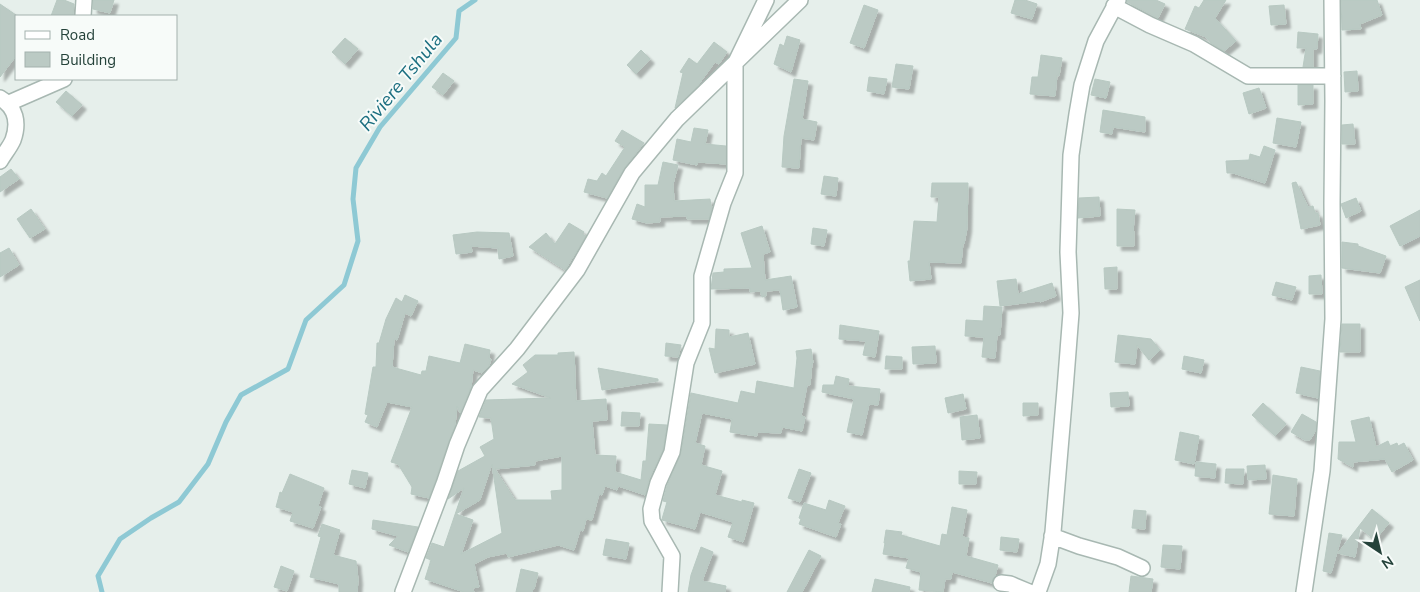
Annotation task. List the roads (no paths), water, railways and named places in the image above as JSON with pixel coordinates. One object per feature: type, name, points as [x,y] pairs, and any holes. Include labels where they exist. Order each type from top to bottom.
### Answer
[{"type":"street","points":[[83,15],[84,0]]},
{"type":"street","points":[[670,592],[672,556],[652,521],[651,509],[658,483],[672,452],[686,363],[702,322],[702,276],[722,203],[735,173],[735,64],[766,0]]},
{"type":"street","points":[[403,592],[457,445],[480,390],[517,349],[577,270],[632,173],[677,119],[800,0]]},
{"type":"street","points":[[1304,592],[1322,471],[1333,318],[1332,0]]},
{"type":"street","points":[[1038,592],[1048,564],[1052,536],[1071,313],[1068,252],[1071,155],[1082,85],[1096,40],[1116,3],[1150,26],[1194,44],[1248,76],[1333,76]]},
{"type":"street","points":[[0,161],[13,140],[17,120],[4,101],[61,80]]},
{"type":"street","points":[[1052,536],[1118,557],[1142,568]]},
{"type":"street","points":[[1001,583],[1010,584],[1029,592]]},
{"type":"waterway","name":"Riviere Tshula","points":[[102,592],[98,576],[120,539],[179,502],[208,464],[226,422],[241,395],[288,369],[306,320],[344,285],[358,241],[353,199],[356,168],[380,127],[456,38],[459,11],[475,0]]}]
